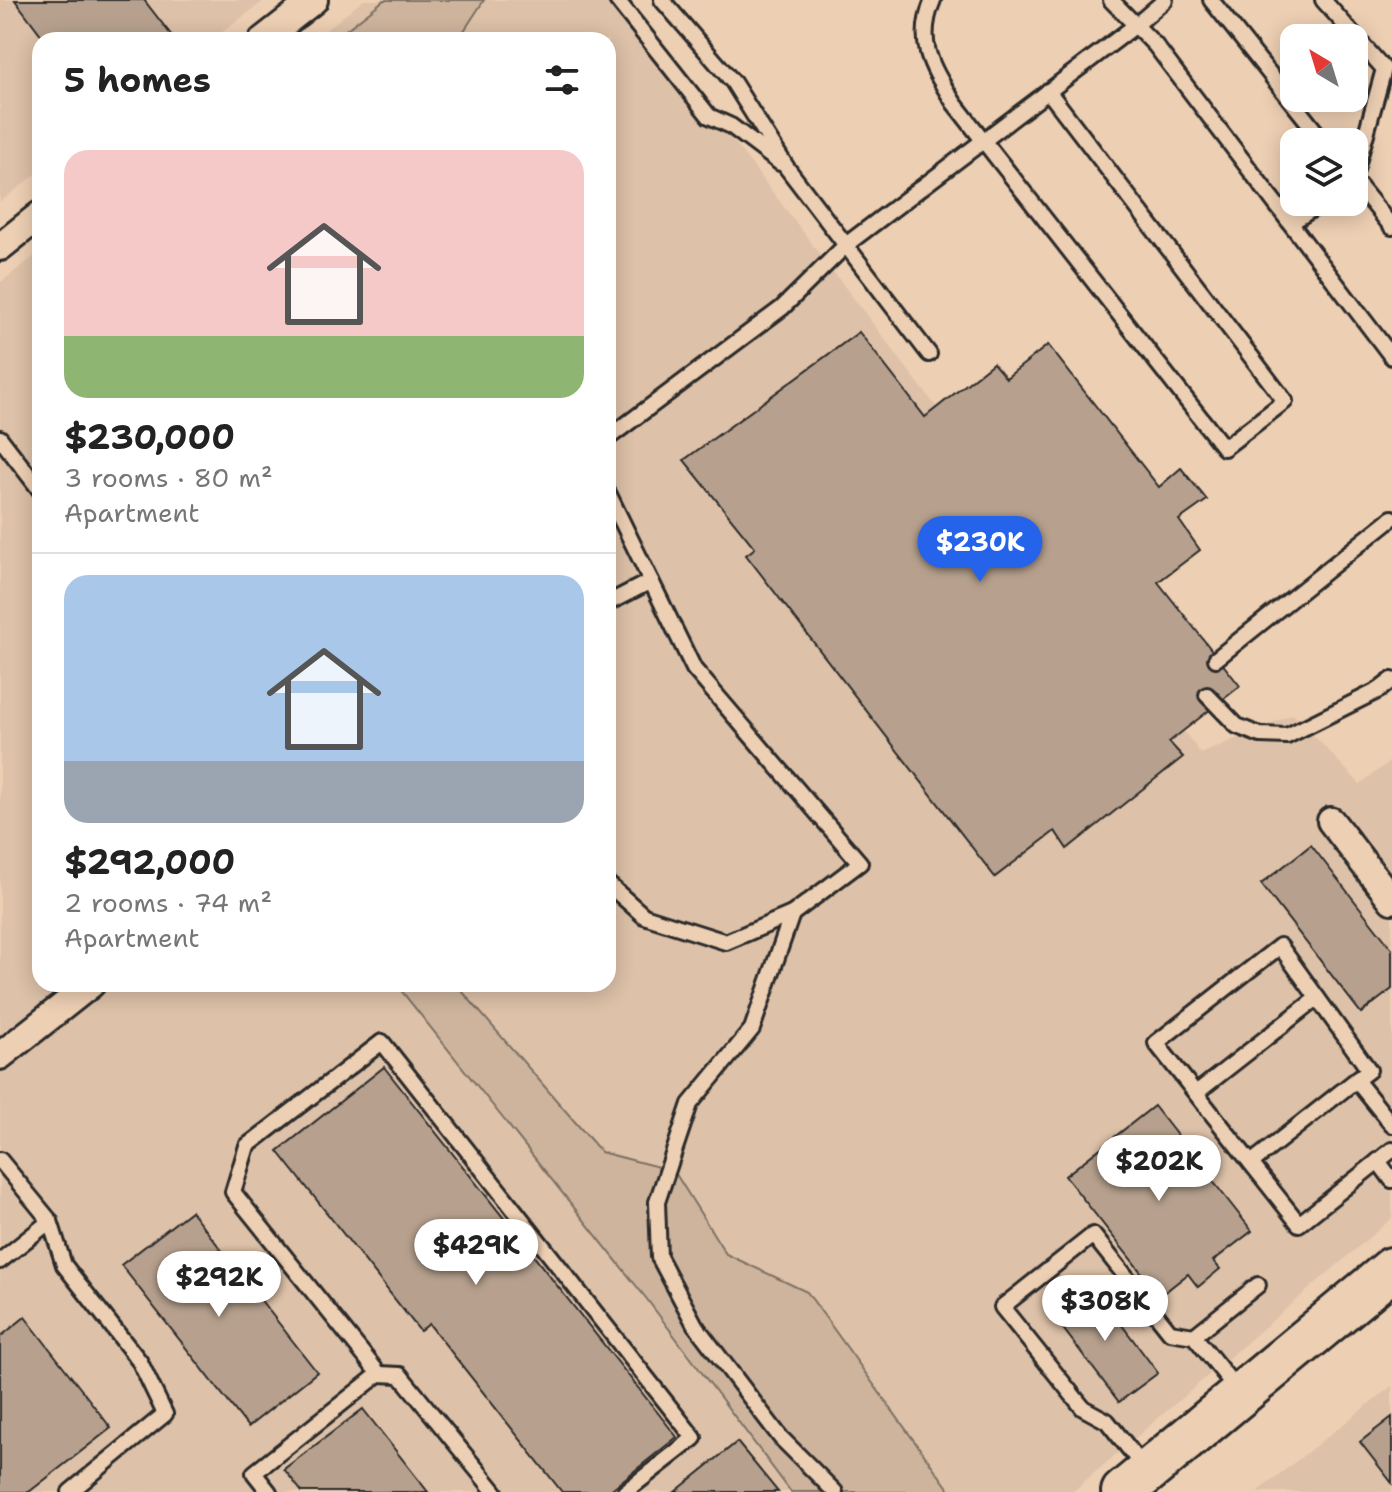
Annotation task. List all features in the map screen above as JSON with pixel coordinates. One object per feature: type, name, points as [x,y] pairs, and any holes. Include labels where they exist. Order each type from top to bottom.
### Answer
[{"type":"main road","points":[[1135,1482],[1388,1279]]},
{"type":"street","points":[[273,32],[310,1]]},
{"type":"street","points":[[0,247],[32,221]]},
{"type":"street","points":[[1331,821],[1392,900]]},
{"type":"street","points":[[0,1056],[81,992]]},
{"type":"lane","points":[[617,0],[709,116],[731,126],[787,168]]},
{"type":"lane","points":[[662,0],[733,82],[787,168],[929,354]]},
{"type":"lane","points":[[933,0],[926,17],[928,61],[982,140],[1224,448],[1285,401],[1048,91]]},
{"type":"lane","points":[[1111,0],[1155,45],[1392,357]]},
{"type":"lane","points":[[616,432],[782,308],[847,244],[1165,0]]},
{"type":"lane","points":[[1211,0],[1313,128]]},
{"type":"lane","points":[[1323,0],[1384,69],[1368,128]]},
{"type":"lane","points":[[1368,196],[1392,227]]},
{"type":"lane","points":[[1292,222],[1301,216]]},
{"type":"lane","points":[[0,438],[32,480]]},
{"type":"lane","points":[[616,509],[694,669],[860,863],[792,914],[726,942],[644,916],[616,891]]},
{"type":"lane","points":[[1216,659],[1392,518]]},
{"type":"lane","points":[[616,599],[651,581]]},
{"type":"lane","points":[[1207,695],[1237,726],[1260,735],[1287,736],[1379,690],[1392,680]]},
{"type":"lane","points":[[792,914],[752,1029],[690,1104],[657,1202],[659,1257],[695,1325],[781,1438],[835,1492]]},
{"type":"lane","points":[[1251,1163],[1369,1070],[1280,946],[1156,1043],[1299,1224],[1392,1150]]},
{"type":"lane","points":[[1196,1093],[1317,998]]},
{"type":"lane","points":[[379,1374],[233,1192],[247,1146],[382,1042],[694,1438],[625,1492]]},
{"type":"lane","points":[[1356,1080],[1392,1125]]},
{"type":"lane","points":[[0,1160],[50,1221],[64,1265],[140,1362],[165,1414],[70,1492]]},
{"type":"lane","points":[[1378,1161],[1392,1180]]},
{"type":"lane","points":[[0,1261],[50,1221]]},
{"type":"lane","points":[[1135,1482],[1107,1421],[1083,1408],[1002,1307],[1093,1235],[1170,1332],[1194,1336],[1241,1396]]},
{"type":"lane","points":[[1194,1336],[1258,1285]]},
{"type":"lane","points":[[269,1492],[254,1473],[379,1374],[400,1375],[495,1492]]},
{"type":"shaded area","points":[[0,0],[265,0],[223,32],[32,32],[32,177],[0,202]]},
{"type":"shaded area","points":[[364,0],[626,0],[1201,754],[1293,714],[1360,784],[1392,760],[1392,1218],[1072,1492],[0,1492],[0,283],[32,258],[32,992],[616,992],[616,32],[323,32]]},
{"type":"shaded area","points":[[384,0],[484,0],[463,32],[343,32]]},
{"type":"shaded area","points":[[402,992],[463,992],[601,1152],[674,1171],[726,1254],[807,1292],[951,1492],[791,1492],[646,1298]]},
{"type":"shaded area","points":[[1392,1386],[1392,1492],[1257,1492]]},
{"type":"building","points":[[15,0],[144,0],[169,32],[39,32]]},
{"type":"building","points":[[859,332],[925,417],[993,363],[1006,378],[1048,345],[1159,487],[1181,468],[1207,500],[1179,520],[1200,550],[1158,582],[1240,686],[1169,742],[1183,757],[1067,849],[1055,831],[995,877],[746,555],[755,548],[684,460]]},
{"type":"building","points":[[1311,845],[1392,949],[1392,989],[1361,1013],[1261,884]]},
{"type":"building","points":[[384,1067],[677,1437],[608,1492],[562,1492],[429,1324],[420,1331],[278,1151]]},
{"type":"building","points":[[1154,1106],[1252,1231],[1213,1261],[1220,1269],[1198,1287],[1188,1274],[1160,1296],[1065,1176]]},
{"type":"building","points":[[191,1211],[317,1372],[248,1427],[121,1265]]},
{"type":"building","points":[[1091,1284],[1158,1373],[1119,1402],[1052,1314]]},
{"type":"building","points":[[25,1317],[111,1428],[29,1492],[0,1492],[0,1337]]},
{"type":"building","points":[[363,1409],[428,1492],[302,1492],[284,1469]]},
{"type":"building","points":[[1392,1417],[1392,1483],[1360,1442]]},
{"type":"building","points":[[737,1442],[778,1492],[675,1492]]}]
